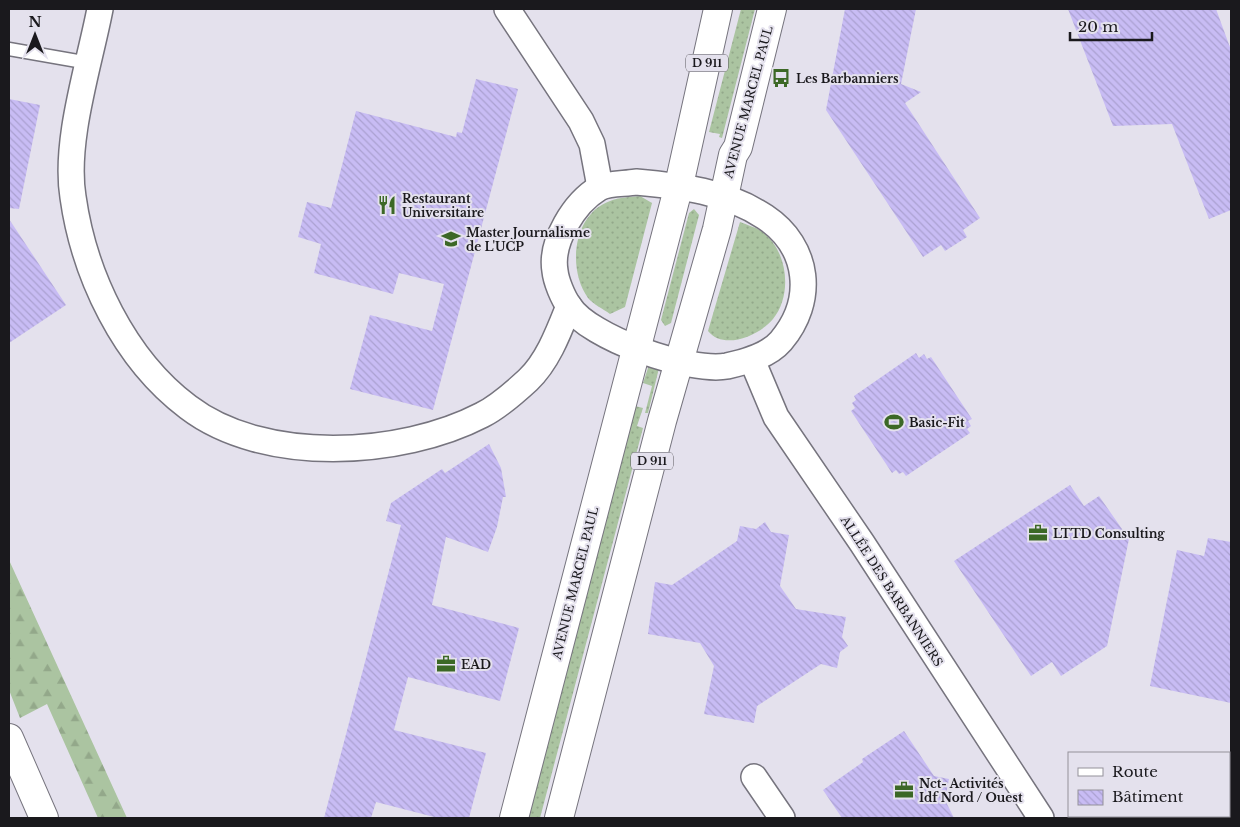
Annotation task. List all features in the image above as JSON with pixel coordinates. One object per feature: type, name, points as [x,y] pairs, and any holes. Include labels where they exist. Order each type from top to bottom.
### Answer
[{"type":"main road","name":"AVENUE MARCEL PAUL","points":[[514,818],[635,348],[679,186],[718,9]]},
{"type":"main road","name":"AVENUE MARCEL PAUL","points":[[559,818],[678,363],[717,229],[772,9]]},
{"type":"main road","points":[[9,738],[44,818]]},
{"type":"street","points":[[100,9],[72,143],[72,196],[92,274],[115,319],[138,357],[163,385],[190,408],[228,428],[265,442],[314,449],[351,448],[439,433],[484,414],[530,379],[553,344],[569,306]]},
{"type":"street","points":[[507,9],[581,121],[592,144],[600,187]]},
{"type":"street","name":"AVENUE MARCEL PAUL","points":[[636,182],[679,186],[724,196],[767,218],[785,234],[798,256],[804,285],[799,314],[780,342],[752,360],[724,366],[693,366],[678,363],[635,348],[586,324],[569,306],[555,271],[558,240],[574,210],[600,187],[636,182]]},
{"type":"street","name":"ALLÉE DES BARBANNIERS","points":[[752,360],[776,417],[862,543],[1040,818]]},
{"type":"street","points":[[754,777],[782,818]]},
{"type":"lane","points":[[9,49],[89,63]]},
{"type":"green space","points":[[741,9],[755,9],[722,138],[719,137],[720,134],[709,132]]},
{"type":"green space","points":[[640,196],[652,203],[625,307],[610,314],[590,300],[581,286],[577,272],[577,243],[581,230],[588,218],[598,208],[610,201]]},
{"type":"green space","points":[[694,209],[699,215],[671,323],[665,326],[661,320],[689,213]]},
{"type":"green space","points":[[740,222],[754,227],[770,239],[782,260],[785,285],[779,309],[767,325],[751,335],[732,340],[723,340],[715,337],[708,331]]},
{"type":"green space","points":[[650,362],[660,364],[648,413],[645,413],[652,386],[643,383]]},
{"type":"green space","points":[[635,406],[643,408],[637,426],[643,428],[540,818],[525,818]]},
{"type":"green space","points":[[9,560],[127,818],[98,818],[47,704],[20,718],[9,690]]},
{"type":"building","points":[[845,9],[916,9],[901,84],[921,92],[905,103],[980,218],[963,230],[967,237],[945,251],[941,245],[923,257],[826,110]]},
{"type":"building","points":[[1068,9],[1216,9],[1231,50],[1231,210],[1209,219],[1172,124],[1113,126]]},
{"type":"building","points":[[476,79],[518,89],[433,410],[350,389],[370,315],[432,331],[444,284],[399,273],[393,294],[314,273],[321,244],[298,237],[307,202],[331,208],[356,111],[456,137],[457,132],[462,133]]},
{"type":"building","points":[[9,99],[40,105],[19,209],[9,208]]},
{"type":"building","points":[[9,219],[66,305],[9,343]]},
{"type":"building","points":[[916,353],[919,358],[924,354],[927,359],[931,357],[972,419],[968,421],[971,426],[967,429],[970,433],[906,476],[903,472],[899,474],[896,470],[892,473],[851,411],[855,408],[852,403],[856,400],[854,396]]},
{"type":"building","points":[[489,444],[501,468],[506,497],[503,497],[497,527],[488,552],[446,537],[432,605],[519,628],[500,701],[408,677],[394,730],[486,753],[469,818],[438,818],[376,802],[371,818],[324,818],[401,525],[386,521],[391,503],[442,469],[445,473]]},
{"type":"building","points":[[1070,485],[1084,506],[1099,496],[1129,539],[1107,646],[1061,676],[1052,662],[1031,676],[954,561]]},
{"type":"building","points":[[765,522],[771,532],[789,535],[780,586],[796,609],[846,617],[842,637],[848,646],[840,652],[837,668],[821,664],[757,706],[754,723],[704,714],[714,666],[700,643],[648,634],[655,582],[672,585],[737,541],[740,526],[756,529]]},
{"type":"building","points":[[1208,538],[1231,542],[1231,703],[1150,686],[1177,550],[1204,556]]},
{"type":"building","points":[[904,731],[934,776],[949,779],[945,800],[954,818],[842,818],[823,790],[863,762],[862,759]]},
{"type":"place","name":"Les Barbanniers","points":[[781,78]]},
{"type":"place","name":"Restaurant Universitaire","points":[[387,205]]},
{"type":"place","name":"Master Journalisme de L'UCP","points":[[451,239]]},
{"type":"place","name":"Basic-Fit","points":[[894,422]]},
{"type":"place","name":"LTTD Consulting","points":[[1038,533]]},
{"type":"place","name":"EAD","points":[[446,664]]},
{"type":"place","name":"Nct- Activités Idf Nord / Ouest","points":[[904,790]]}]
